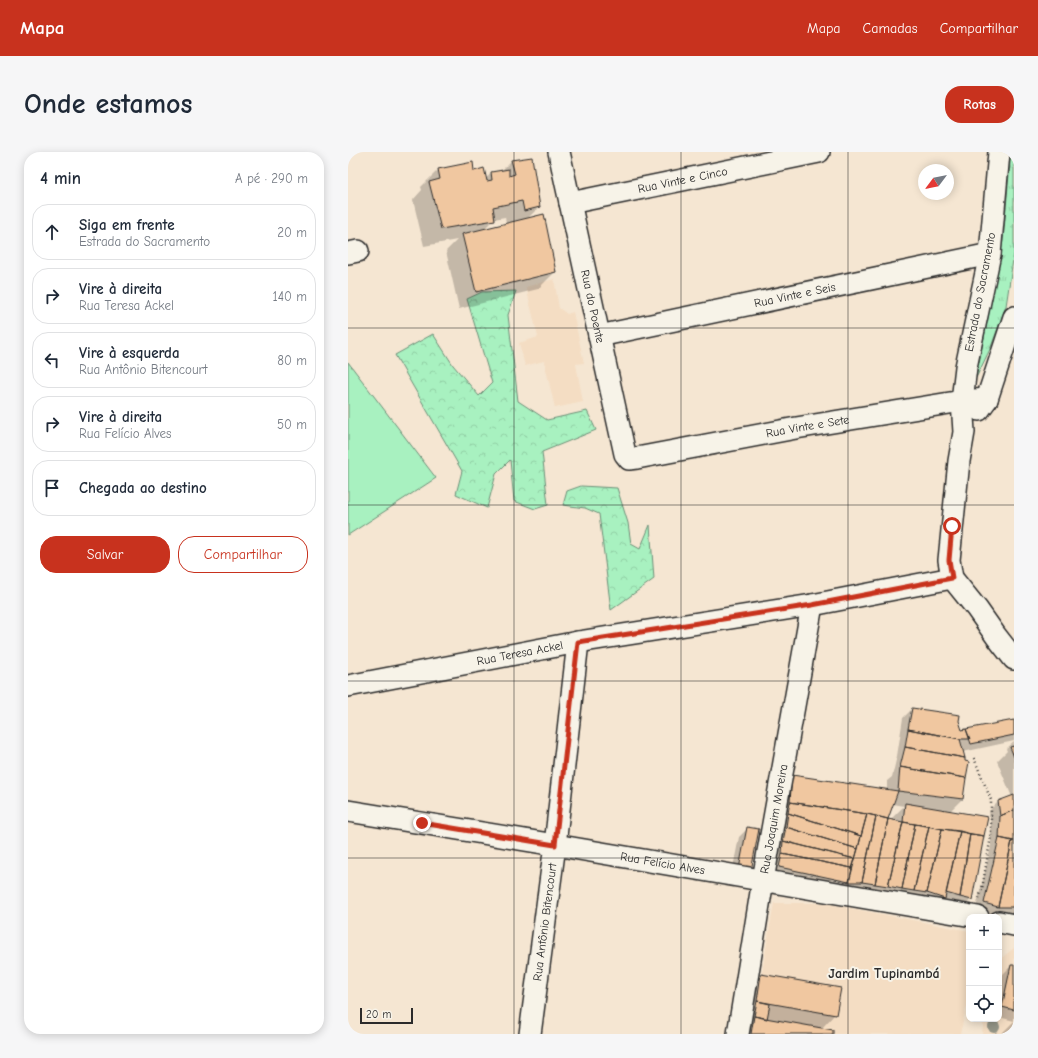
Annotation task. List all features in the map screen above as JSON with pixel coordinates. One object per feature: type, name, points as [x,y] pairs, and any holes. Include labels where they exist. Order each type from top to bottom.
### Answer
[{"type":"street","name":"Rua do Poente","points":[[559,152],[625,454],[629,458]]},
{"type":"street","name":"Rua Vinte e Cinco","points":[[570,203],[819,152]]},
{"type":"street","name":"Estrada do Sacramento","points":[[952,578],[949,560],[959,461],[964,432],[962,401],[966,367],[990,254],[999,152]]},
{"type":"street","name":"Rua Vinte e Seis","points":[[599,336],[990,254]]},
{"type":"street","name":"Estrada do Sacramento","points":[[964,432],[987,399],[1014,317]]},
{"type":"street","name":"Rua Vinte e Sete","points":[[629,458],[637,458],[796,428],[962,401],[987,399]]},
{"type":"street","name":"Rua Teresa Ackel","points":[[348,686],[578,642],[812,605],[952,578]]},
{"type":"street","points":[[952,578],[1014,659]]},
{"type":"street","name":"Rua Joaquim Moreira","points":[[738,1034],[763,880],[812,605]]},
{"type":"street","name":"Rua Antônio Bitencourt","points":[[530,1034],[555,845],[578,642]]},
{"type":"street","name":"Rua Felício Alves","points":[[348,811],[966,915]]},
{"type":"street","points":[[1002,923],[1014,925]]},
{"type":"path","points":[[974,758],[991,800],[991,836],[977,914]]},
{"type":"shaded area","points":[[554,279],[559,308],[567,314],[573,312],[584,363],[576,364],[583,402],[555,408],[544,361],[525,366],[519,343],[538,337],[526,287]]},
{"type":"shaded area","points":[[774,903],[824,903],[966,930],[966,1009],[960,1034],[751,1034]]},
{"type":"shaded area","points":[[1014,948],[1014,1034],[982,1034],[984,1022],[1002,1022],[1002,958]]},
{"type":"green space","points":[[1011,152],[1014,152],[1014,253],[1006,306],[991,347],[976,378],[1003,241]]},
{"type":"green space","points":[[516,291],[508,315],[518,401],[547,420],[587,411],[596,430],[542,452],[548,505],[535,509],[514,501],[510,460],[496,474],[487,508],[456,494],[462,471],[395,355],[433,334],[453,365],[479,396],[492,383],[467,299],[482,292]]},
{"type":"green space","points":[[348,362],[436,478],[348,535]]},
{"type":"green space","points":[[581,486],[617,488],[628,523],[631,544],[640,549],[650,525],[654,579],[611,610],[599,514],[585,508],[563,505],[567,491]]},
{"type":"building","points":[[532,157],[540,207],[524,211],[522,201],[493,207],[495,220],[441,229],[429,182],[440,179],[438,169],[473,162],[474,171],[484,168],[487,181],[492,180],[491,172],[509,169],[509,176],[515,174],[511,160]]},
{"type":"building","points":[[544,214],[556,272],[476,292],[462,234]]},
{"type":"building","points":[[912,708],[960,715],[959,721],[962,730],[966,729],[970,739],[960,739],[908,729]]},
{"type":"building","points":[[1014,720],[1014,735],[971,744],[966,729]]},
{"type":"building","points":[[908,729],[960,739],[965,758],[905,747]]},
{"type":"building","points":[[1014,746],[1014,757],[1010,747]]},
{"type":"building","points":[[905,747],[965,758],[965,761],[969,762],[966,778],[900,767]]},
{"type":"building","points":[[900,767],[966,778],[963,799],[898,791]]},
{"type":"building","points":[[792,775],[898,791],[888,819],[867,814],[790,802]]},
{"type":"building","points":[[1014,795],[1014,810],[1000,816],[998,801]]},
{"type":"building","points":[[790,802],[867,814],[861,836],[788,813]]},
{"type":"building","points":[[905,803],[988,817],[984,836],[903,822]]},
{"type":"building","points":[[1014,810],[1014,841],[999,838],[1000,816]]},
{"type":"building","points":[[788,813],[861,836],[858,849],[786,827]]},
{"type":"building","points":[[867,814],[876,816],[862,882],[849,882]]},
{"type":"building","points":[[876,816],[888,819],[875,884],[862,882]]},
{"type":"building","points":[[888,819],[903,822],[888,886],[875,884]]},
{"type":"building","points":[[903,822],[915,824],[902,889],[888,886]]},
{"type":"building","points":[[915,824],[929,826],[914,891],[902,889]]},
{"type":"building","points":[[929,826],[942,829],[927,893],[914,891]]},
{"type":"building","points":[[747,827],[759,829],[751,871],[739,869]]},
{"type":"building","points":[[786,827],[858,849],[855,859],[783,841]]},
{"type":"building","points":[[942,829],[960,831],[945,899],[927,893]]},
{"type":"building","points":[[960,831],[970,834],[960,897],[946,893]]},
{"type":"building","points":[[970,834],[984,836],[972,900],[960,897]]},
{"type":"building","points":[[999,838],[1012,841],[998,907],[984,903]]},
{"type":"building","points":[[783,841],[855,859],[852,868],[782,854]]},
{"type":"building","points":[[1012,841],[1014,841],[1013,907],[998,907]]},
{"type":"building","points":[[782,854],[852,868],[849,882],[779,867]]},
{"type":"building","points":[[1011,965],[1014,965],[1014,1010],[1002,1007]]},
{"type":"building","points":[[761,974],[841,988],[836,1015],[757,1001]]},
{"type":"building","points":[[757,1001],[770,1004],[767,1019],[754,1016]]},
{"type":"building","points":[[754,1016],[833,1030],[833,1034],[751,1034]]},
{"type":"district","name":"Jardim Tupinambá","points":[[884,973]]},
{"type":"route","points":[[422,823],[555,845],[578,642],[812,605],[952,578],[949,560],[952,526]]}]
